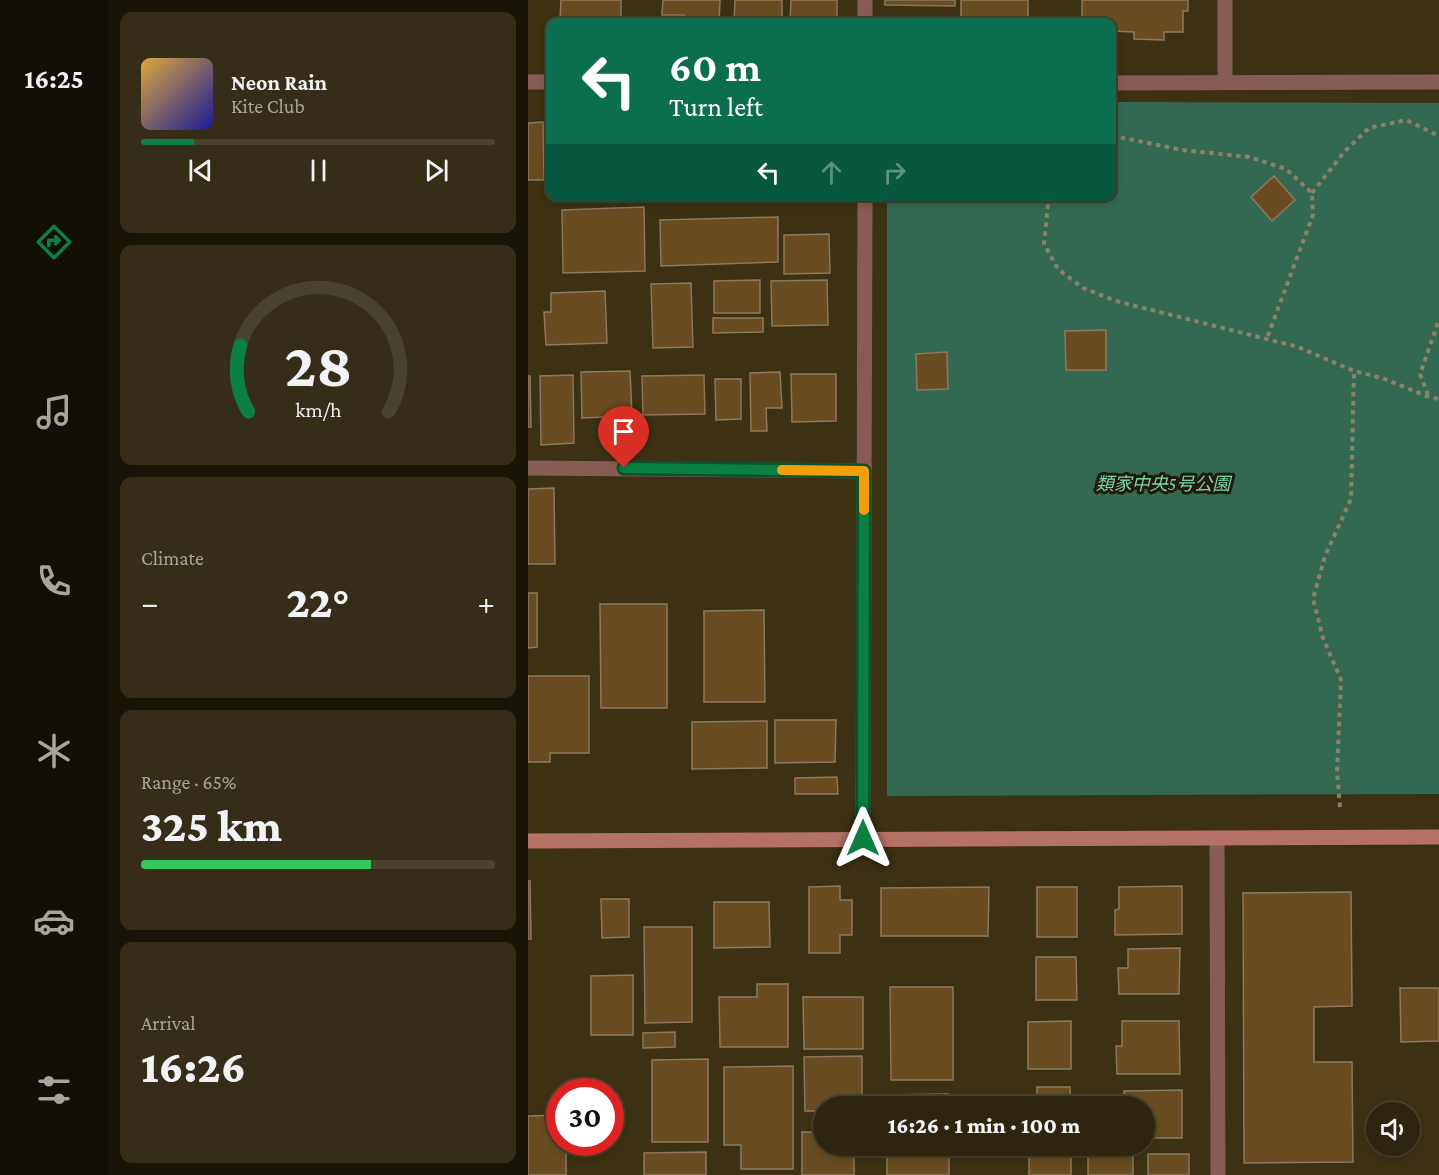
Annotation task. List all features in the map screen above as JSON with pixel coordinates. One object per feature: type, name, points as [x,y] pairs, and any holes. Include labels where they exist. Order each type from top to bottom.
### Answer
[{"type":"street","points":[[865,0],[865,18]]},
{"type":"street","points":[[1225,0],[1225,81]]},
{"type":"street","points":[[528,82],[546,82]]},
{"type":"street","points":[[1116,83],[1439,82]]},
{"type":"street","points":[[863,838],[865,201]]},
{"type":"street","points":[[528,468],[864,471]]},
{"type":"street","points":[[528,841],[1439,837]]},
{"type":"street","points":[[1217,838],[1218,1175]]},
{"type":"path","points":[[1267,338],[1313,215],[1312,193],[1345,151],[1369,129],[1406,120],[1439,136]]},
{"type":"path","points":[[1116,138],[1182,150],[1249,157],[1286,169],[1312,193]]},
{"type":"path","points":[[1049,201],[1044,244],[1058,269],[1083,288],[1126,303],[1298,347],[1354,371],[1382,378],[1439,399]]},
{"type":"path","points":[[1429,397],[1420,374],[1439,320]]},
{"type":"path","points":[[1340,807],[1337,772],[1341,680],[1323,638],[1313,599],[1325,556],[1351,499],[1354,371]]},
{"type":"green space","name":"類家中央5号公園","points":[[1116,102],[1439,103],[1439,794],[887,796],[887,201],[1116,201]]},
{"type":"building","points":[[561,0],[621,0],[621,18],[560,18]]},
{"type":"building","points":[[663,0],[720,0],[719,18],[684,18],[684,15],[662,15]]},
{"type":"building","points":[[735,0],[782,0],[782,18],[734,18]]},
{"type":"building","points":[[791,0],[837,0],[837,18],[790,18]]},
{"type":"building","points":[[885,0],[955,0],[955,6],[885,5]]},
{"type":"building","points":[[961,0],[1028,0],[1028,18],[961,18]]},
{"type":"building","points":[[1082,0],[1188,0],[1188,11],[1183,11],[1183,32],[1164,32],[1164,40],[1134,39],[1134,32],[1116,31],[1116,18],[1082,18]]},
{"type":"building","points":[[543,122],[544,180],[528,180],[528,123]]},
{"type":"building","points":[[1274,176],[1295,200],[1272,221],[1251,197]]},
{"type":"building","points":[[644,207],[645,271],[563,273],[562,210]]},
{"type":"building","points":[[778,217],[778,262],[661,266],[660,220]]},
{"type":"building","points":[[829,234],[830,273],[784,274],[784,235]]},
{"type":"building","points":[[760,280],[760,313],[714,313],[714,281]]},
{"type":"building","points":[[827,280],[828,325],[772,326],[771,281]]},
{"type":"building","points":[[691,283],[693,347],[653,348],[651,284]]},
{"type":"building","points":[[605,291],[607,343],[546,345],[544,312],[551,312],[551,293]]},
{"type":"building","points":[[713,318],[763,318],[763,332],[713,333]]},
{"type":"building","points":[[1106,330],[1106,370],[1066,370],[1065,331]]},
{"type":"building","points":[[947,352],[948,389],[917,390],[916,354]]},
{"type":"building","points":[[630,371],[632,416],[582,418],[581,372]]},
{"type":"building","points":[[780,372],[782,408],[766,408],[767,431],[751,431],[750,373]]},
{"type":"building","points":[[791,374],[836,374],[836,421],[792,422]]},
{"type":"building","points":[[573,375],[574,443],[541,445],[540,376]]},
{"type":"building","points":[[704,375],[705,414],[643,415],[642,376]]},
{"type":"building","points":[[528,376],[530,376],[531,427],[528,427]]},
{"type":"building","points":[[715,379],[741,379],[741,419],[716,420]]},
{"type":"building","points":[[554,488],[555,564],[528,564],[528,489]]},
{"type":"building","points":[[528,593],[537,593],[537,647],[528,648]]},
{"type":"building","points":[[600,604],[667,604],[667,708],[601,708]]},
{"type":"building","points":[[764,610],[765,702],[704,702],[704,611]]},
{"type":"building","points":[[528,676],[589,676],[589,753],[550,753],[550,762],[528,762]]},
{"type":"building","points":[[775,720],[836,720],[835,762],[775,763]]},
{"type":"building","points":[[767,721],[767,768],[692,769],[692,722]]},
{"type":"building","points":[[837,777],[838,794],[795,794],[795,778]]},
{"type":"building","points":[[528,881],[530,881],[531,939],[528,939]]},
{"type":"building","points":[[840,886],[840,900],[852,900],[852,935],[840,935],[840,953],[809,953],[809,887]]},
{"type":"building","points":[[1182,886],[1182,934],[1115,935],[1115,910],[1119,909],[1119,887]]},
{"type":"building","points":[[989,887],[988,936],[881,936],[881,888]]},
{"type":"building","points":[[1037,887],[1077,887],[1077,937],[1037,937]]},
{"type":"building","points":[[1351,892],[1352,1006],[1314,1007],[1314,1062],[1352,1062],[1353,1162],[1244,1163],[1243,893]]},
{"type":"building","points":[[601,899],[629,899],[629,937],[602,938]]},
{"type":"building","points":[[714,902],[769,902],[770,947],[714,948]]},
{"type":"building","points":[[644,927],[692,927],[692,1022],[645,1023]]},
{"type":"building","points":[[1180,948],[1179,994],[1119,994],[1118,968],[1128,968],[1128,949]]},
{"type":"building","points":[[1036,957],[1076,957],[1077,1000],[1036,1000]]},
{"type":"building","points":[[633,975],[633,1035],[591,1035],[591,976]]},
{"type":"building","points":[[757,984],[788,984],[788,1047],[720,1047],[719,997],[757,997]]},
{"type":"building","points":[[890,987],[953,987],[953,1080],[891,1080]]},
{"type":"building","points":[[1400,988],[1439,988],[1439,1041],[1401,1042]]},
{"type":"building","points":[[803,997],[863,997],[863,1049],[804,1049]]},
{"type":"building","points":[[1071,1021],[1071,1069],[1028,1069],[1028,1022]]},
{"type":"building","points":[[1122,1021],[1179,1021],[1180,1074],[1117,1074],[1116,1046],[1122,1046]]},
{"type":"building","points":[[675,1032],[675,1047],[643,1048],[643,1033]]},
{"type":"building","points":[[862,1056],[862,1096],[813,1096],[813,1111],[805,1111],[804,1057]]},
{"type":"building","points":[[708,1059],[708,1142],[652,1142],[652,1060]]},
{"type":"building","points":[[793,1066],[793,1169],[741,1169],[741,1145],[724,1145],[724,1067]]},
{"type":"building","points":[[1037,1087],[1070,1087],[1070,1096],[1037,1096]]},
{"type":"building","points":[[1182,1090],[1182,1138],[1155,1138],[1155,1096],[1124,1096],[1124,1091]]},
{"type":"building","points":[[948,1094],[948,1096],[887,1096]]},
{"type":"building","points":[[546,1115],[546,1156],[566,1156],[566,1175],[528,1175],[528,1116]]},
{"type":"building","points":[[802,1132],[813,1132],[813,1156],[854,1156],[854,1175],[802,1175]]},
{"type":"building","points":[[706,1152],[706,1175],[644,1175],[644,1153]]},
{"type":"building","points":[[1189,1154],[1189,1175],[1148,1175],[1148,1156]]},
{"type":"building","points":[[887,1156],[949,1156],[949,1175],[887,1175]]},
{"type":"building","points":[[1029,1156],[1071,1156],[1071,1175],[1029,1175]]},
{"type":"building","points":[[1088,1156],[1133,1156],[1133,1175],[1088,1175]]},
{"type":"slow traffic","points":[[782,470],[864,471],[864,510]]},
{"type":"route","points":[[624,468],[864,471],[863,838]]}]
